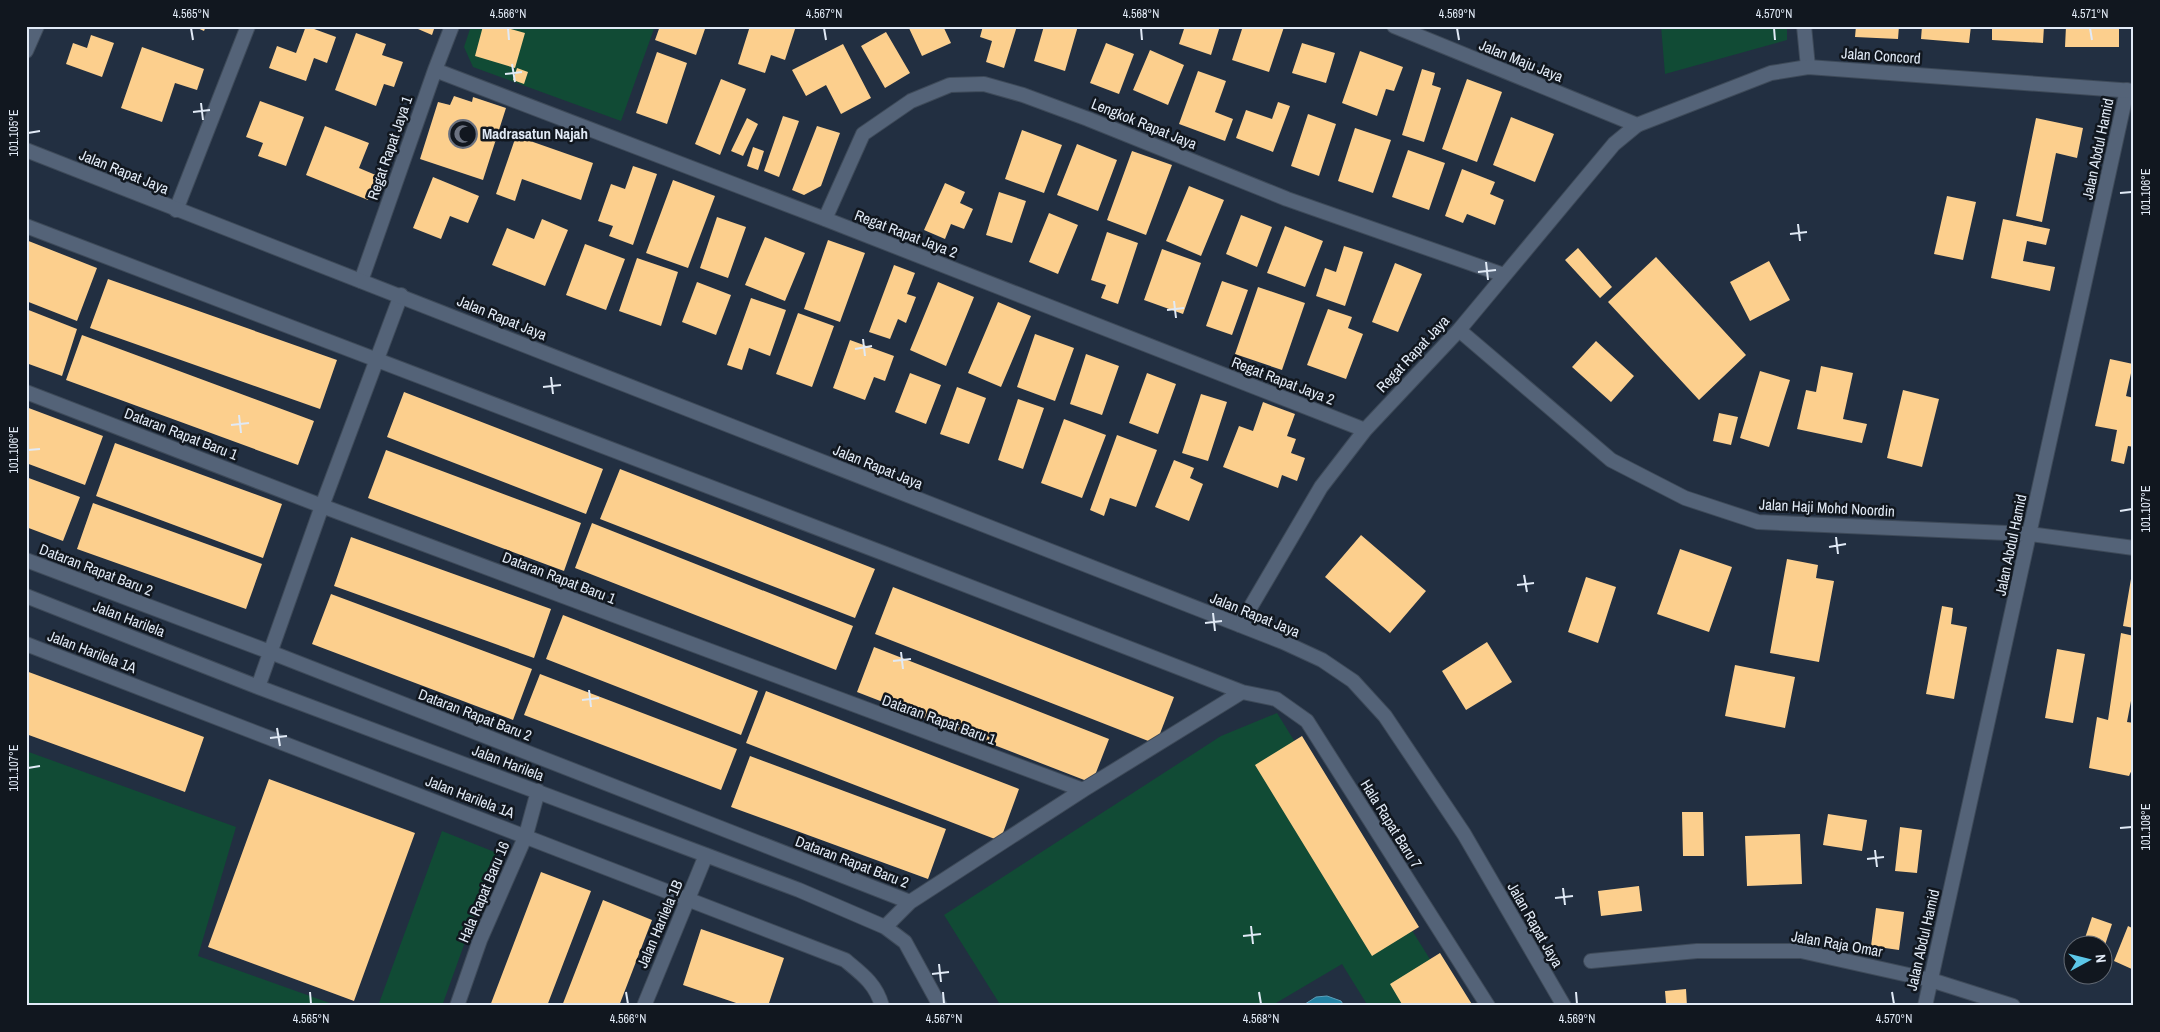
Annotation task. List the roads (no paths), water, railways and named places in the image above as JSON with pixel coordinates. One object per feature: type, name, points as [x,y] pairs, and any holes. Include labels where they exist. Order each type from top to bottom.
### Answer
[{"type":"street","points":[[26,51],[37,26]]},
{"type":"street","points":[[176,210],[248,26]]},
{"type":"street","name":"Regat Rapat Jaya 1","points":[[361,281],[452,26]]},
{"type":"street","name":"Jalan Maju Jaya","points":[[1394,26],[1637,125]]},
{"type":"street","points":[[1804,26],[1808,67]]},
{"type":"street","name":"Jalan Concord","points":[[1637,125],[1771,74],[1808,67],[2130,90]]},
{"type":"street","name":"Regat Rapat Jaya 2","points":[[435,70],[1364,430]]},
{"type":"street","name":"Lengkok Rapat Jaya","points":[[825,220],[863,134],[911,101],[934,91],[950,85],[984,84],[1023,95],[1088,119],[1287,199],[1504,275]]},
{"type":"street","name":"Jalan Abdul Hamid","points":[[1925,1006],[2130,90]]},
{"type":"street","name":"Regat Rapat Jaya","points":[[1240,625],[1321,487],[1364,430],[1458,330],[1614,144],[1637,125]]},
{"type":"street","name":"Jalan Rapat Jaya","points":[[26,150],[176,210],[401,295],[1095,570],[1240,625],[1322,660],[1353,681],[1385,716],[1464,834],[1564,1006]]},
{"type":"street","points":[[26,226],[1242,692]]},
{"type":"street","points":[[258,687],[322,506],[401,295]]},
{"type":"street","name":"Jalan Haji Mohd Noordin","points":[[1458,330],[1610,460],[1685,498],[1758,522],[2030,534],[2134,548]]},
{"type":"street","name":"Dataran Rapat Baru 1","points":[[26,392],[322,506],[1083,790]]},
{"type":"street","name":"Dataran Rapat Baru 2","points":[[26,560],[270,652],[910,902]]},
{"type":"street","name":"Jalan Harilela","points":[[26,596],[258,687],[798,890],[885,927],[905,942],[940,1006]]},
{"type":"street","name":"Jalan Harilela 1A","points":[[26,644],[526,835],[846,960],[867,977],[878,993],[882,1006]]},
{"type":"street","points":[[885,927],[910,902],[1083,790],[1242,692]]},
{"type":"street","name":"Hala Rapat Baru 7","points":[[1242,692],[1276,698],[1306,720],[1488,1006]]},
{"type":"street","name":"Hala Rapat Baru 16","points":[[457,1006],[480,940],[526,835],[538,791]]},
{"type":"street","name":"Jalan Harilela 1B","points":[[644,1006],[706,855]]},
{"type":"street","name":"Jalan Raja Omar","points":[[1591,961],[1697,951],[1801,951],[1931,980],[2013,1006]]},
{"type":"water","points":[[1327,996],[1341,1001],[1344,1006],[1302,1006],[1316,997]]},
{"type":"place","name":"Madrasatun Najah","points":[[463,134]]}]
